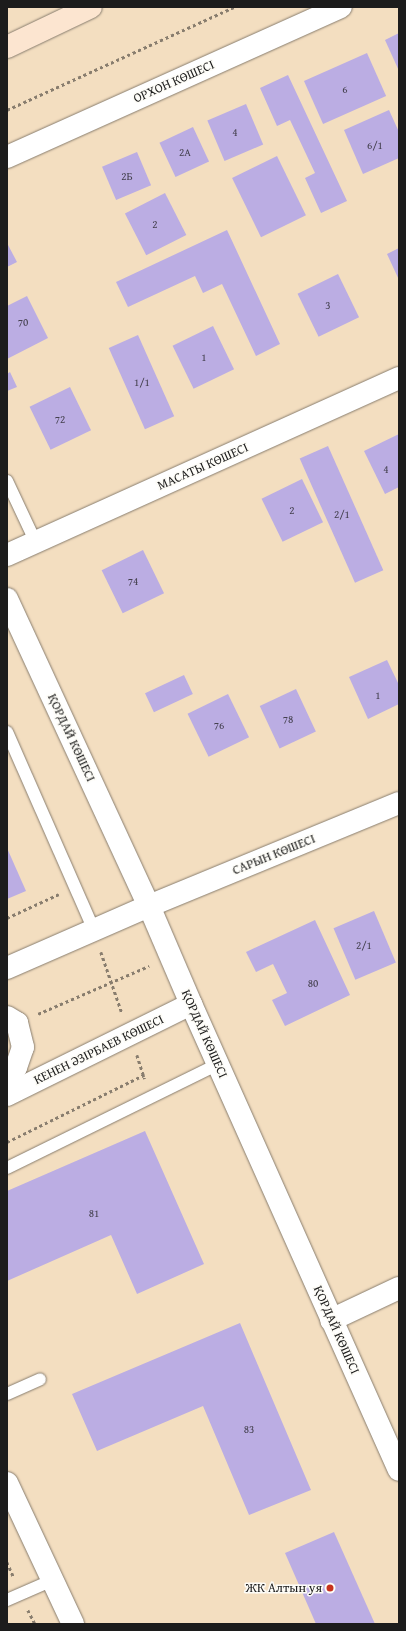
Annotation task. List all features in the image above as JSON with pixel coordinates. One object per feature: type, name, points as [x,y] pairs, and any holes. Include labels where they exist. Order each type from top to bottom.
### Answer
[{"type":"main road","points":[[7,47],[91,7]]},
{"type":"street","name":"ОРХОН КӨШЕСІ","points":[[7,157],[341,7]]},
{"type":"street","name":"МАСАТЫ КӨШЕСІ","points":[[7,555],[399,378]]},
{"type":"street","name":"ҚОРДАЙ КӨШЕСІ","points":[[7,599],[149,906],[331,1320],[399,1470]]},
{"type":"street","name":"САРЫН КӨШЕСІ","points":[[149,906],[399,803]]},
{"type":"street","points":[[7,968],[149,906]]},
{"type":"street","name":"КЕНЕН ӘЗІРБАЕВ КӨШЕСІ","points":[[7,1095],[191,1004]]},
{"type":"street","points":[[7,1077],[16,1067],[23,1047],[12,1020]]},
{"type":"street","points":[[331,1320],[399,1288]]},
{"type":"street","points":[[7,1483],[73,1624]]},
{"type":"lane","points":[[7,481],[36,543]]},
{"type":"lane","points":[[7,732],[94,930]]},
{"type":"lane","points":[[7,1168],[218,1064]]},
{"type":"lane","points":[[7,1394],[40,1379]]},
{"type":"lane","points":[[7,1600],[53,1580]]},
{"type":"path","points":[[7,110],[234,7]]},
{"type":"path","points":[[7,918],[75,887]]},
{"type":"path","points":[[12,1020],[170,956]]},
{"type":"path","points":[[7,1142],[144,1076]]},
{"type":"building","points":[[399,33],[399,71],[385,40]]},
{"type":"building","points":[[367,53],[386,96],[323,124],[304,81]]},
{"type":"building","points":[[288,75],[347,201],[321,213],[305,178],[315,173],[290,120],[277,126],[260,88]]},
{"type":"building","points":[[246,104],[263,145],[225,161],[207,120]]},
{"type":"building","points":[[389,110],[399,132],[399,158],[363,174],[344,130]]},
{"type":"building","points":[[193,127],[209,161],[176,177],[159,143]]},
{"type":"building","points":[[137,152],[151,185],[116,200],[102,167]]},
{"type":"building","points":[[277,156],[306,215],[261,237],[232,178]]},
{"type":"building","points":[[165,193],[186,235],[146,255],[125,213]]},
{"type":"building","points":[[227,230],[280,344],[256,356],[222,284],[203,293],[195,276],[128,307],[116,282]]},
{"type":"building","points":[[7,243],[17,262],[7,267]]},
{"type":"building","points":[[399,248],[399,280],[387,254]]},
{"type":"building","points":[[338,274],[359,317],[319,337],[298,294]]},
{"type":"building","points":[[27,296],[48,338],[7,359],[7,306]]},
{"type":"building","points":[[213,326],[234,369],[194,389],[173,346]]},
{"type":"building","points":[[138,335],[174,416],[145,429],[109,348]]},
{"type":"building","points":[[10,372],[17,387],[7,391],[7,374]]},
{"type":"building","points":[[70,387],[91,430],[51,450],[30,407]]},
{"type":"building","points":[[399,434],[399,487],[385,494],[364,451]]},
{"type":"building","points":[[328,446],[383,570],[355,583],[300,459]]},
{"type":"building","points":[[302,479],[323,522],[283,542],[262,499]]},
{"type":"building","points":[[143,550],[164,593],[123,613],[102,570]]},
{"type":"building","points":[[387,660],[399,685],[399,704],[368,719],[349,677]]},
{"type":"building","points":[[184,675],[193,694],[154,712],[145,693]]},
{"type":"building","points":[[296,689],[316,732],[280,749],[260,706]]},
{"type":"building","points":[[228,694],[249,737],[209,757],[188,714]]},
{"type":"building","points":[[7,848],[26,891],[7,899]]},
{"type":"building","points":[[374,911],[396,963],[355,980],[333,928]]},
{"type":"building","points":[[315,920],[350,995],[285,1026],[272,1000],[287,993],[273,964],[256,972],[246,952]]},
{"type":"building","points":[[145,1131],[204,1264],[137,1294],[111,1235],[7,1281],[7,1191]]},
{"type":"building","points":[[240,1323],[311,1490],[249,1515],[203,1406],[97,1451],[72,1394]]},
{"type":"building","name":"ЖК Алтын уя","points":[[334,1532],[375,1624],[316,1624],[285,1553]]},
{"type":"place","name":"ЖК Алтын уя","points":[[330,1588]]}]
